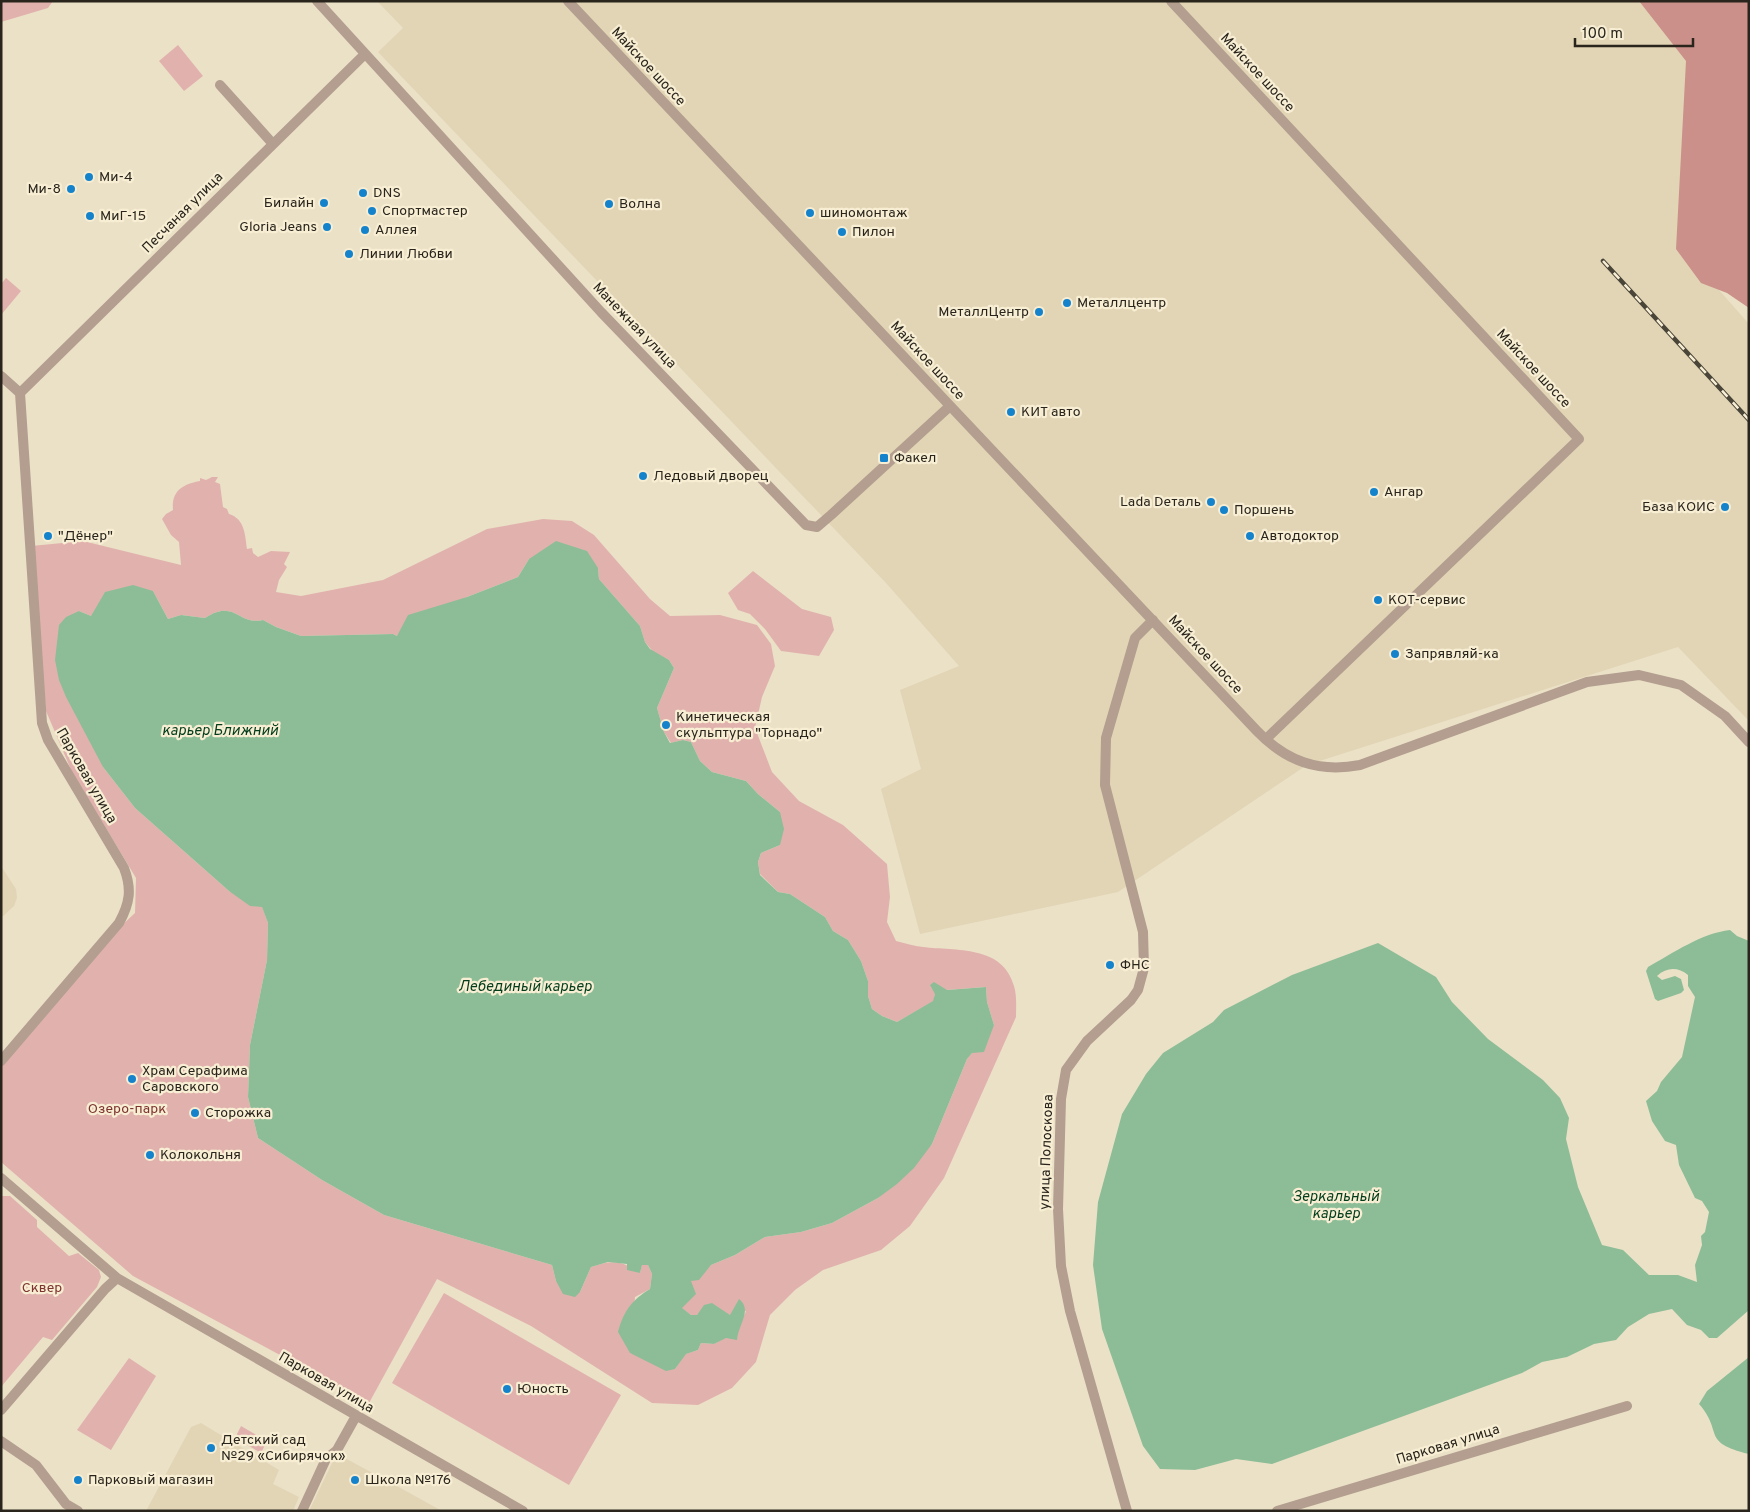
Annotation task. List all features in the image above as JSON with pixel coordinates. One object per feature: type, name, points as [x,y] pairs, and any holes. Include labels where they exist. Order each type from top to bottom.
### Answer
[{"type":"street","name":"Манежная улица","points":[[317,1],[602,312],[806,525],[817,527],[950,406]]},
{"type":"street","name":"Майское шоссе","points":[[568,1],[1266,740],[1293,759],[1326,767],[1343,768],[1391,754],[1587,682],[1638,676],[1681,684],[1725,716],[1749,742]]},
{"type":"street","name":"Майское шоссе","points":[[1171,1],[1579,439],[1266,740]]},
{"type":"street","name":"Песчаная улица","points":[[20,393],[365,54]]},
{"type":"street","points":[[220,86],[273,144]]},
{"type":"street","points":[[1,376],[20,393]]},
{"type":"street","name":"Парковая улица","points":[[1,1061],[119,923],[130,899],[129,882],[124,868],[48,740],[42,722],[20,393]]},
{"type":"street","name":"улица Полоскова","points":[[1127,1511],[1070,1311],[1061,1266],[1058,1209],[1061,1100],[1066,1070],[1088,1041],[1131,1000],[1138,990],[1144,968],[1143,932],[1105,785],[1106,738],[1135,638],[1152,620]]},
{"type":"street","name":"Парковая улица","points":[[1,1178],[117,1278],[523,1511]]},
{"type":"street","points":[[1,1410],[105,1289],[117,1278]]},
{"type":"street","name":"Парковая улица","points":[[1277,1511],[1627,1406]]},
{"type":"street","points":[[302,1511],[326,1459],[337,1450],[356,1416]]},
{"type":"street","points":[[1,1441],[36,1465],[66,1504],[78,1511]]},
{"type":"shaded area","points":[[377,1],[1686,1],[1686,61],[1719,290],[1749,324],[1749,721],[1678,647],[1307,765],[1118,892],[920,934],[881,789],[921,769],[900,690],[959,666],[886,583],[378,52],[403,28]]},
{"type":"shaded area","points":[[1639,1],[1749,1],[1749,308],[1727,293],[1701,283],[1676,249],[1686,61]]},
{"type":"shaded area","points":[[1,866],[16,889],[17,898],[14,906],[1,918]]},
{"type":"shaded area","name":"Детский сад №29 «Сибирячок»","points":[[201,1423],[279,1470],[273,1484],[299,1497],[293,1511],[146,1511],[191,1427]]},
{"type":"shaded area","name":"Школа №176","points":[[343,1457],[442,1511],[309,1511],[333,1461]]},
{"type":"green space","points":[[1,1],[53,1],[48,8],[1,22]]},
{"type":"green space","points":[[178,45],[203,76],[184,91],[159,61]]},
{"type":"green space","points":[[6,278],[21,291],[1,315],[1,284]]},
{"type":"green space","name":"Озеро-парк","points":[[218,477],[215,482],[220,484],[223,507],[241,524],[245,533],[247,549],[252,548],[253,553],[258,557],[271,551],[290,552],[284,564],[287,567],[279,580],[276,592],[301,596],[383,580],[487,529],[543,519],[572,521],[594,535],[650,599],[670,616],[720,615],[757,625],[771,644],[775,666],[762,697],[755,728],[772,772],[799,801],[843,825],[887,864],[890,897],[887,922],[896,941],[920,947],[963,950],[977,953],[1000,963],[1008,973],[1015,990],[1016,1017],[944,1178],[910,1226],[881,1250],[823,1270],[795,1290],[770,1315],[756,1362],[732,1388],[698,1405],[652,1403],[531,1326],[437,1279],[369,1403],[133,1276],[1,1162],[1,1066],[120,927],[135,913],[136,878],[72,772],[46,711],[31,546],[83,541],[181,565],[179,542],[171,535],[162,519],[173,510],[176,493],[183,486],[200,481],[200,478],[206,480]],"holes":[[[529,559],[598,568],[599,579],[640,626],[645,642],[654,653],[669,660],[674,668],[657,708],[664,732],[671,743],[683,740],[691,742],[700,761],[712,772],[746,781],[758,794],[780,812],[780,845],[761,853],[758,862],[760,874],[778,892],[790,894],[825,917],[833,931],[848,940],[861,961],[868,981],[868,996],[872,1009],[882,1016],[897,1022],[934,1001],[935,994],[946,990],[986,987],[987,1002],[994,1025],[967,1059],[932,1144],[878,1198],[832,1223],[801,1232],[765,1237],[735,1255],[711,1265],[690,1281],[681,1308],[691,1315],[697,1315],[702,1310],[730,1315],[746,1311],[738,1330],[714,1344],[701,1343],[698,1350],[685,1354],[675,1369],[630,1353],[635,1297],[650,1289],[652,1274],[648,1265],[642,1264],[640,1273],[616,1262],[591,1267],[580,1292],[556,1281],[552,1265],[384,1215],[322,1180],[258,1138],[248,1097],[250,1045],[267,960],[268,923],[262,906],[229,891],[135,808],[103,767],[79,611],[91,616],[153,591],[168,619],[181,615],[205,618],[215,613],[230,611],[255,621],[263,620],[301,636],[393,634],[397,636],[467,597],[518,577]]]},
{"type":"green space","points":[[753,571],[802,609],[831,617],[834,630],[819,656],[781,651],[765,629],[750,614],[738,610],[728,593]]},
{"type":"green space","name":"Сквер","points":[[1,1196],[10,1196],[37,1220],[37,1227],[69,1256],[78,1253],[99,1270],[101,1277],[97,1287],[52,1340],[43,1337],[1,1387]]},
{"type":"green space","name":"Юность","points":[[444,1293],[621,1395],[569,1485],[392,1383]]},
{"type":"green space","points":[[129,1358],[156,1376],[111,1450],[77,1430]]},
{"type":"green space","points":[[241,1426],[267,1441],[261,1453],[235,1438]]},
{"type":"water","name":"Лебединый карьер","points":[[556,541],[587,551],[598,568],[599,579],[640,626],[645,642],[650,649],[669,660],[674,668],[657,708],[664,732],[670,743],[683,740],[691,742],[700,761],[712,772],[746,781],[758,794],[780,812],[784,829],[780,845],[761,853],[758,862],[760,875],[778,892],[790,894],[825,917],[833,931],[848,940],[861,961],[868,981],[868,996],[872,1009],[882,1016],[897,1022],[933,1001],[935,994],[930,985],[934,982],[947,990],[986,987],[987,1002],[994,1025],[984,1052],[972,1053],[967,1059],[932,1144],[914,1168],[897,1184],[878,1198],[832,1223],[801,1232],[765,1237],[735,1255],[711,1265],[699,1280],[691,1281],[696,1294],[682,1308],[691,1315],[697,1315],[704,1305],[712,1303],[730,1315],[739,1299],[745,1308],[744,1318],[737,1340],[726,1338],[714,1344],[701,1343],[698,1350],[686,1354],[675,1369],[666,1371],[630,1353],[618,1332],[630,1306],[638,1297],[650,1289],[652,1274],[648,1265],[642,1265],[640,1273],[627,1270],[627,1264],[608,1262],[591,1267],[580,1292],[575,1297],[563,1294],[556,1281],[552,1265],[384,1215],[322,1180],[258,1138],[248,1097],[250,1045],[267,960],[268,923],[262,907],[250,906],[229,891],[135,808],[103,767],[66,697],[59,680],[55,660],[59,625],[66,617],[79,611],[91,616],[105,592],[133,585],[153,591],[168,619],[181,615],[205,618],[215,613],[230,611],[255,621],[263,620],[301,636],[393,634],[397,636],[408,615],[467,597],[518,577],[529,559]]},
{"type":"water","name":"Зеркальный карьер","points":[[1730,930],[1737,936],[1749,941],[1749,1310],[1717,1338],[1709,1338],[1701,1330],[1687,1325],[1672,1309],[1649,1314],[1628,1327],[1616,1340],[1594,1344],[1567,1357],[1542,1362],[1522,1373],[1272,1464],[1236,1459],[1195,1470],[1160,1469],[1143,1446],[1102,1329],[1093,1265],[1098,1202],[1122,1114],[1146,1074],[1163,1053],[1213,1022],[1224,1010],[1292,975],[1378,943],[1436,977],[1452,1002],[1488,1039],[1543,1080],[1560,1098],[1569,1118],[1566,1139],[1578,1187],[1602,1245],[1623,1250],[1649,1275],[1678,1275],[1697,1282],[1695,1265],[1702,1245],[1701,1236],[1705,1232],[1709,1212],[1702,1201],[1695,1198],[1679,1165],[1676,1145],[1665,1141],[1652,1121],[1646,1101],[1657,1091],[1661,1082],[1682,1057],[1695,997],[1688,986],[1688,975],[1672,969],[1657,976],[1662,980],[1675,976],[1681,979],[1684,990],[1681,993],[1658,1001],[1655,999],[1646,971],[1648,967],[1698,939]]},
{"type":"water","points":[[1749,1357],[1749,1454],[1734,1450],[1718,1440],[1706,1414],[1699,1404],[1707,1391]]},
{"type":"railway","points":[[1603,261],[1749,420]]},
{"type":"place","name":"Ми-4","points":[[89,177]]},
{"type":"place","name":"Ми-8","points":[[71,189]]},
{"type":"place","name":"DNS","points":[[363,193]]},
{"type":"place","name":"Билайн","points":[[324,203]]},
{"type":"place","name":"Волна","points":[[609,204]]},
{"type":"place","name":"Спортмастер","points":[[372,211]]},
{"type":"place","name":"шиномонтаж","points":[[810,213]]},
{"type":"place","name":"МиГ-15","points":[[90,216]]},
{"type":"place","name":"Gloria Jeans","points":[[327,227]]},
{"type":"place","name":"Аллея","points":[[365,230]]},
{"type":"place","name":"Пилон","points":[[842,232]]},
{"type":"place","name":"Линии Любви","points":[[349,254]]},
{"type":"place","name":"Металлцентр","points":[[1067,303]]},
{"type":"place","name":"МеталлЦентр","points":[[1039,312]]},
{"type":"place","name":"КИТ авто","points":[[1011,412]]},
{"type":"place","name":"Факел","points":[[884,458]]},
{"type":"place","name":"Ледовый дворец","points":[[643,476]]},
{"type":"place","name":"Ангар","points":[[1374,492]]},
{"type":"place","name":"Lada Dеталь","points":[[1211,502]]},
{"type":"place","name":"База КОИС","points":[[1725,507]]},
{"type":"place","name":"Поршень","points":[[1224,510]]},
{"type":"place","name":"\"Дёнер\"","points":[[48,536]]},
{"type":"place","name":"Автодоктор","points":[[1250,536]]},
{"type":"place","name":"КОТ-сервис","points":[[1378,600]]},
{"type":"place","name":"Запрявляй-ка","points":[[1395,654]]},
{"type":"place","name":"Кинетическая скульптура \"Торнадо\"","points":[[666,725]]},
{"type":"place","name":"ФНС","points":[[1110,965]]},
{"type":"place","name":"Храм Серафима Саровского","points":[[132,1079]]},
{"type":"place","name":"Сторожка","points":[[195,1113]]},
{"type":"place","name":"Колокольня","points":[[150,1155]]},
{"type":"place","name":"Юность","points":[[507,1389]]},
{"type":"place","name":"Детский сад №29 «Сибирячок»","points":[[211,1448]]},
{"type":"place","name":"Парковый магазин","points":[[78,1480]]},
{"type":"place","name":"Школа №176","points":[[355,1480]]},
{"type":"water label","name":"карьер Ближний","points":[[220,731]]}]
